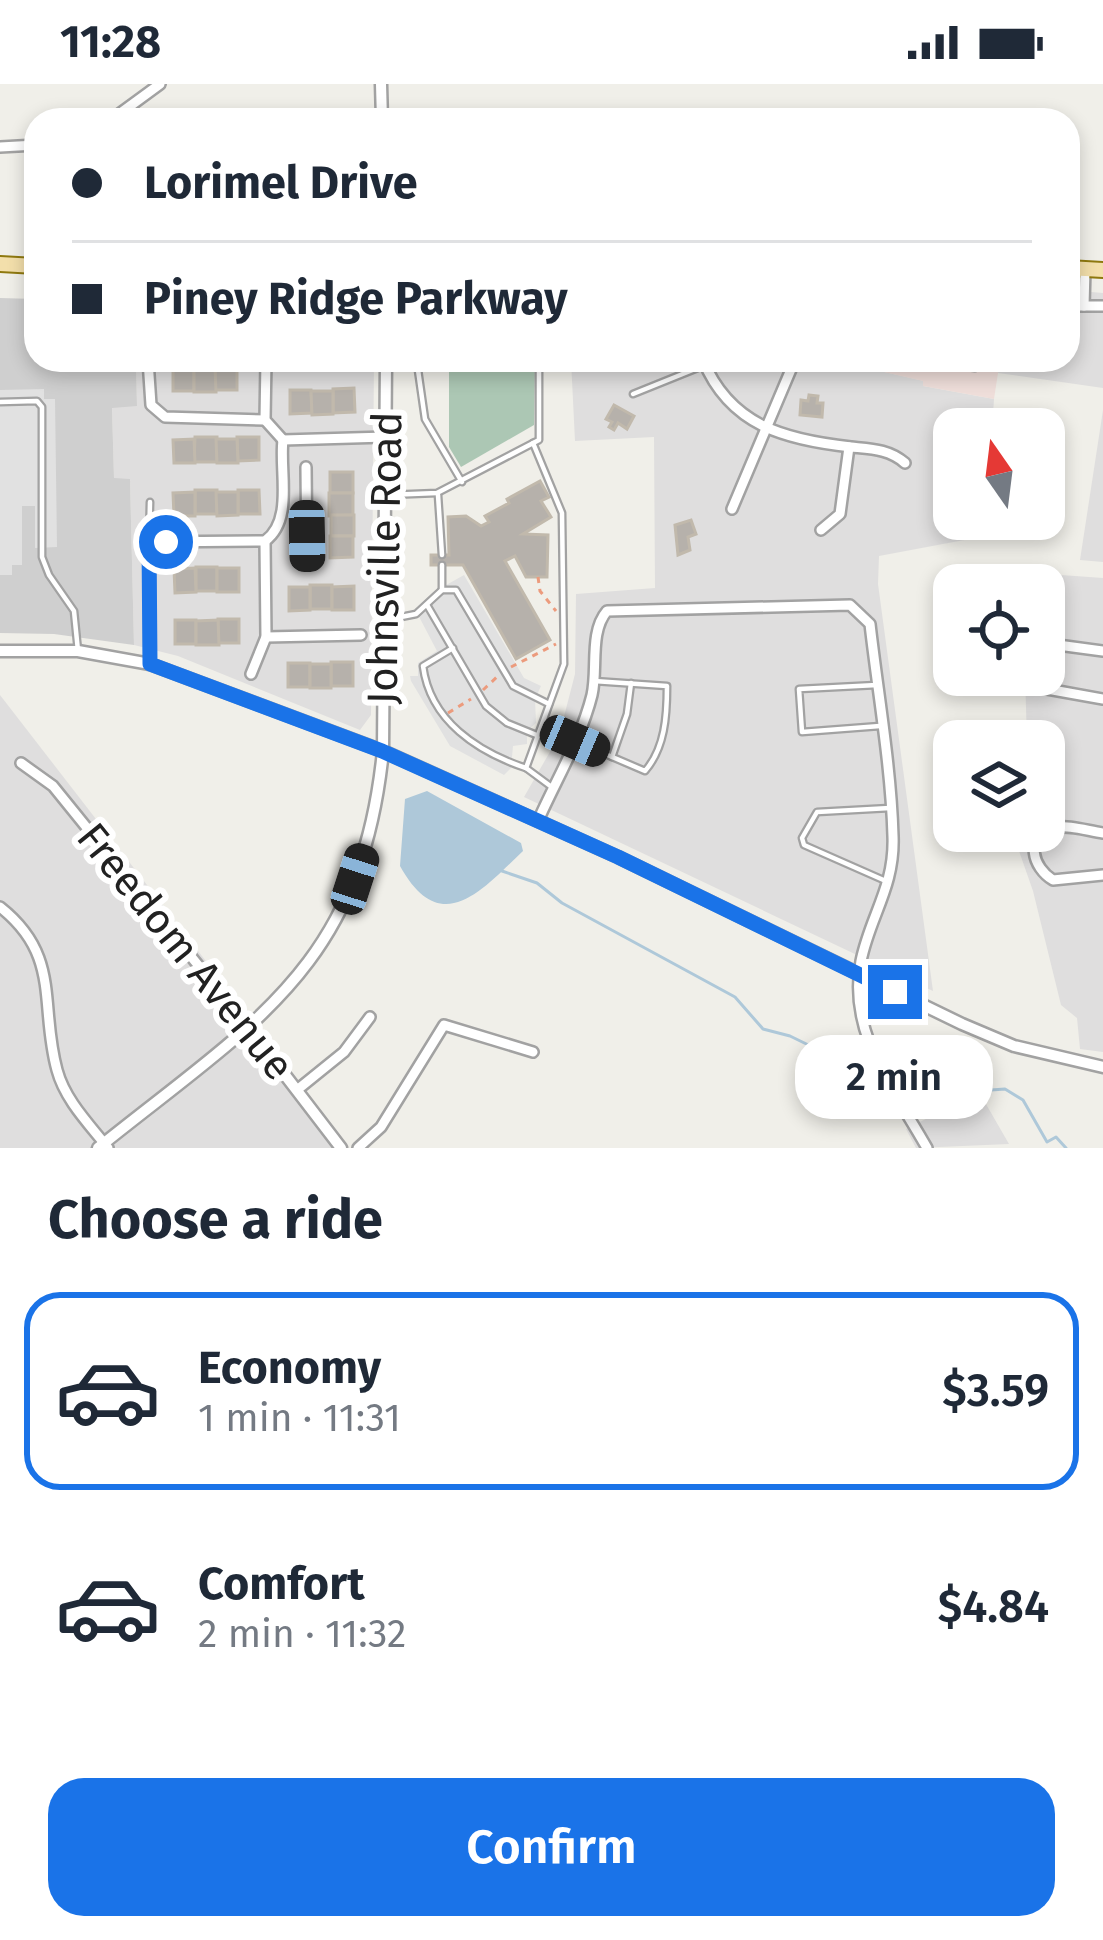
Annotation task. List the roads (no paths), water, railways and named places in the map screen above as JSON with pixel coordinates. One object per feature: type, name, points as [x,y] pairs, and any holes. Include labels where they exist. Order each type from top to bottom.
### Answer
[{"type":"main road","points":[[1080,269],[1103,270]]},
{"type":"street","points":[[127,108],[160,84]]},
{"type":"street","points":[[1084,305],[1085,269]]},
{"type":"street","points":[[1080,305],[1103,306]]},
{"type":"street","points":[[149,372],[151,405],[164,417],[265,420]]},
{"type":"street","points":[[251,674],[266,638],[265,541],[280,524],[282,510],[283,440],[265,420],[266,372]]},
{"type":"street","name":"Johnsville Road","points":[[103,1146],[249,1028],[315,956],[341,911],[364,851],[382,751],[386,372]]},
{"type":"street","points":[[710,372],[732,406],[766,429],[786,438],[890,453],[905,463]]},
{"type":"street","points":[[732,508],[790,372]]},
{"type":"street","points":[[283,440],[386,437]]},
{"type":"street","points":[[820,530],[839,514],[849,446]]},
{"type":"street","points":[[306,466],[307,562]]},
{"type":"street","points":[[282,510],[306,509]]},
{"type":"street","points":[[150,664],[149,542],[265,541]]},
{"type":"street","points":[[538,821],[575,741],[594,681],[598,627],[607,610],[850,605],[870,624],[890,808],[889,883],[861,961],[859,1006],[868,1045],[927,1148]]},
{"type":"street","points":[[266,638],[361,635]]},
{"type":"street","points":[[1065,646],[1103,651]]},
{"type":"street","points":[[0,651],[78,651],[150,664],[382,751],[1014,1046],[1103,1067]]},
{"type":"street","points":[[1065,692],[1103,699]]},
{"type":"street","name":"Freedom Avenue","points":[[21,763],[53,786],[341,1148]]},
{"type":"street","points":[[1103,833],[1054,828],[1040,837],[1034,851],[1037,866],[1053,880],[1103,874]]},
{"type":"street","points":[[0,907],[22,928],[41,962],[48,984],[58,1074],[70,1100],[103,1146]]},
{"type":"street","points":[[297,1090],[344,1052],[370,1017]]},
{"type":"street","points":[[358,1148],[382,1126],[444,1024],[533,1052]]},
{"type":"lane","points":[[418,372],[425,419],[462,482]]},
{"type":"lane","points":[[386,495],[437,493],[539,440],[540,372]]},
{"type":"lane","points":[[633,394],[683,372]]},
{"type":"lane","points":[[0,402],[37,401],[42,407],[43,566],[74,611],[78,651]]},
{"type":"lane","points":[[526,768],[564,664],[562,513],[533,443]]},
{"type":"lane","points":[[437,493],[442,555]]},
{"type":"lane","points":[[149,542],[150,502]]},
{"type":"lane","points":[[384,620],[407,619],[428,605],[442,590],[442,565]]},
{"type":"lane","points":[[442,590],[457,590],[503,671],[523,695],[549,704]]},
{"type":"lane","points":[[428,605],[494,714],[539,736]]},
{"type":"lane","points":[[453,648],[423,666],[444,715],[467,742],[526,768],[553,788]]},
{"type":"lane","points":[[575,741],[645,771],[656,758],[668,686],[594,681]]},
{"type":"lane","points":[[612,757],[627,714],[631,683]]},
{"type":"lane","points":[[877,686],[800,689],[802,731],[881,726]]},
{"type":"lane","points":[[889,883],[804,845],[802,838],[817,812],[890,808]]},
{"type":"water","points":[[427,791],[521,843],[523,851],[462,901],[431,900],[415,888],[400,866],[405,799]]},
{"type":"waterway","points":[[502,871],[537,883],[562,903],[735,997],[763,1029],[790,1036],[878,1079]]},
{"type":"waterway","points":[[898,1082],[963,1092],[1005,1089],[1023,1100],[1047,1142],[1056,1137],[1066,1148]]}]
